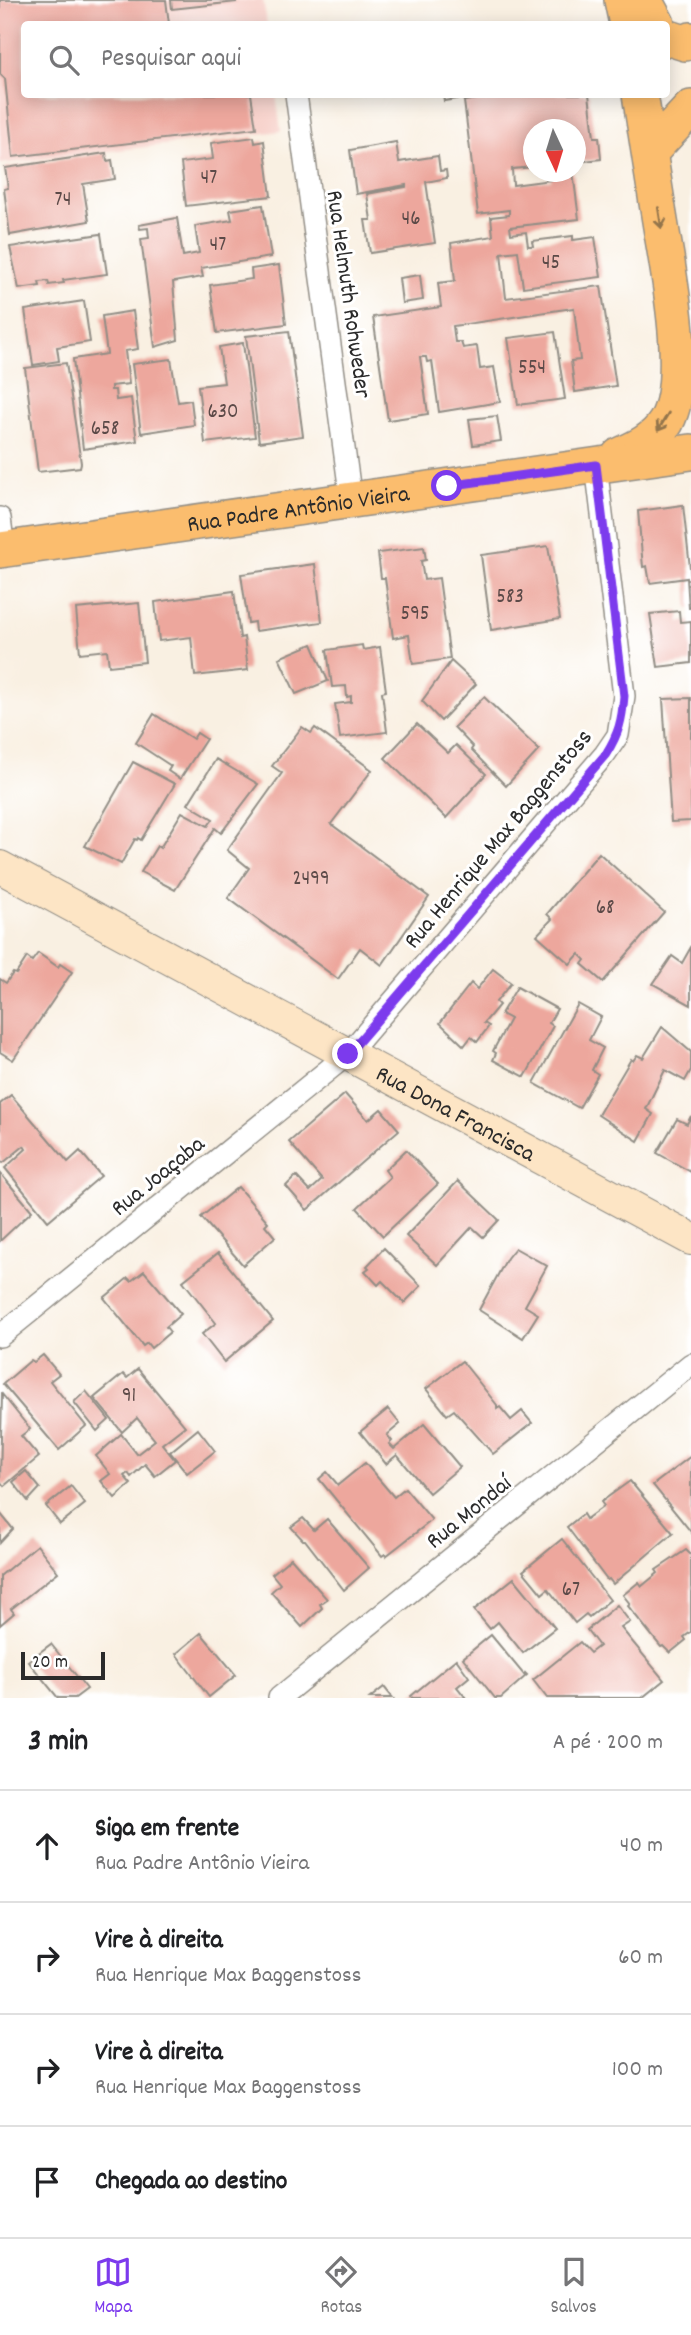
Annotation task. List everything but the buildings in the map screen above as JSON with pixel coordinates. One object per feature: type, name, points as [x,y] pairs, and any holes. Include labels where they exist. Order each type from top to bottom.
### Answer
[{"type":"main road","points":[[622,0],[626,21]]},
{"type":"main road","points":[[644,0],[655,21]]},
{"type":"main road","points":[[670,38],[685,43],[691,40]]},
{"type":"main road","name":"Rua Padre Antônio Vieira","points":[[596,465],[646,444],[666,422],[675,393],[681,290],[641,98]]},
{"type":"main road","points":[[650,152],[691,108]]},
{"type":"main road","name":"Rua Padre Antônio Vieira","points":[[1,539],[351,500],[691,452]]},
{"type":"main road","name":"Rua Dona Francisca","points":[[0,867],[691,1239]]},
{"type":"street","name":"Rua Helmuth Rohweder","points":[[297,98],[351,500]]},
{"type":"street","name":"Rua Henrique Max Baggenstoss","points":[[348,1054],[590,773],[618,735],[624,696],[596,465]]},
{"type":"street","name":"Rua Joaçaba","points":[[0,1336],[348,1054]]},
{"type":"street","name":"Rua Mondaí","points":[[279,1698],[691,1364]]},
{"type":"shaded area","points":[[0,0],[263,0],[266,21],[21,21],[21,98],[276,98],[281,131],[0,164]]},
{"type":"route","points":[[348,1054],[606,754],[618,735],[622,717],[624,696],[596,465],[447,486]]}]
